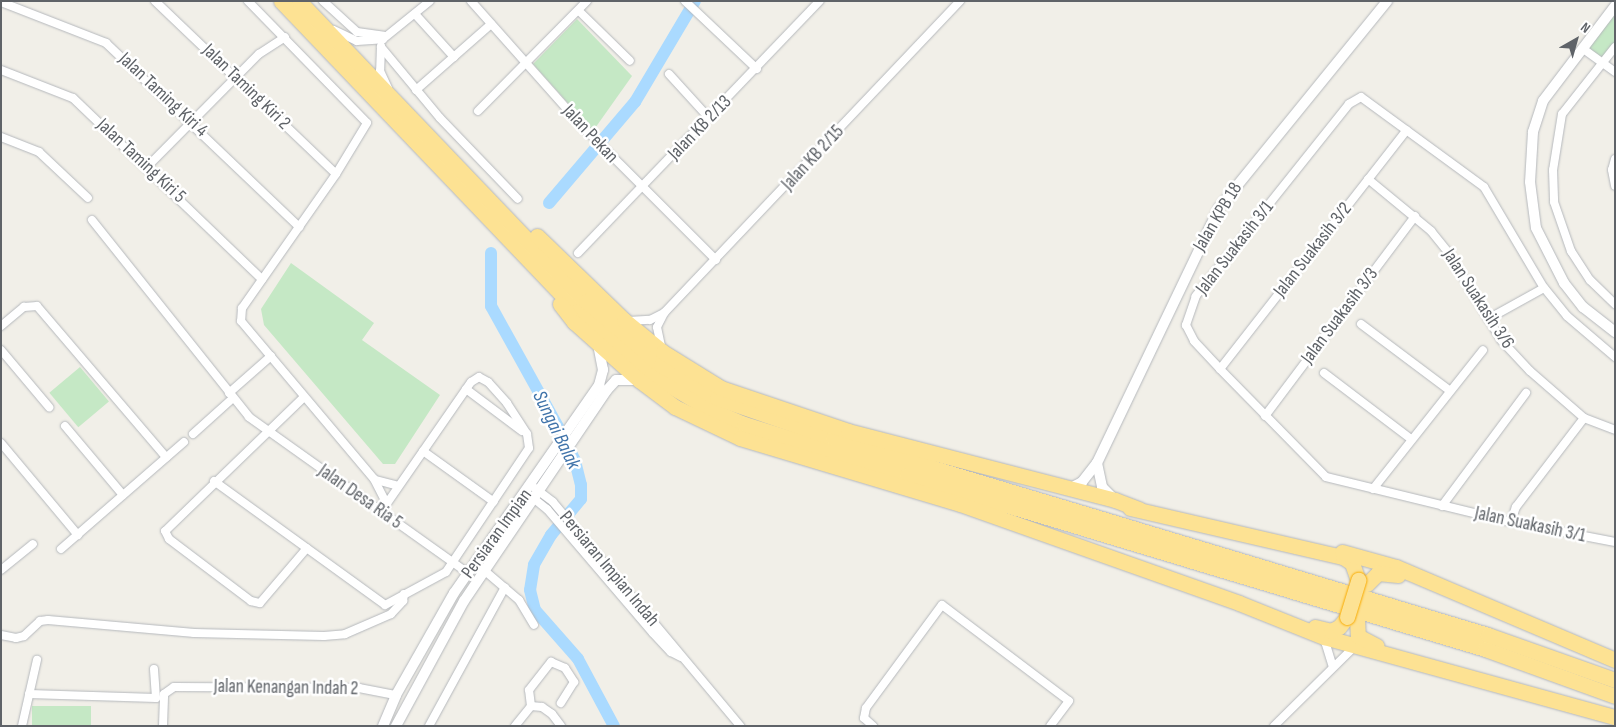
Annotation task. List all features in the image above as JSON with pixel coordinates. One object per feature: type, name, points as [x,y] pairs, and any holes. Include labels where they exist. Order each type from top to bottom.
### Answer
[{"type":"highway","points":[[282,1],[550,283],[652,375],[711,410],[744,424],[1485,649],[1615,696]]},
{"type":"highway","points":[[303,6],[586,300],[661,365],[689,383],[749,411],[960,477],[1488,635],[1615,680]]},
{"type":"highway","points":[[488,198],[522,222],[624,320],[663,352],[721,388],[791,414],[1116,500],[1139,509]]},
{"type":"highway","points":[[550,283],[560,303],[574,322],[639,380],[675,407],[740,438],[969,507],[1272,616],[1324,637],[1420,662],[1615,718]]},
{"type":"highway","points":[[960,477],[982,475],[1115,507],[1139,509],[1281,541],[1369,558],[1615,660]]},
{"type":"highway","points":[[1281,541],[1343,557],[1352,563],[1362,582],[1352,618],[1358,636],[1366,643],[1420,662]]},
{"type":"highway","points":[[1362,582],[1378,573],[1388,572],[1454,592]]},
{"type":"highway","points":[[1272,616],[1331,631],[1352,618]]},
{"type":"street","name":"Jalan Taming Kiri 2","points":[[155,1],[236,76],[336,174]]},
{"type":"street","points":[[248,1],[367,123],[336,174],[242,308],[241,321],[374,479],[386,503]]},
{"type":"street","points":[[324,1],[350,27],[383,41],[416,90],[518,199]]},
{"type":"street","points":[[303,6],[336,32],[357,41],[383,41],[430,1]]},
{"type":"street","name":"Jalan Pekan","points":[[471,1],[583,127],[716,260]]},
{"type":"street","points":[[478,111],[588,1]]},
{"type":"street","points":[[685,1],[757,69]]},
{"type":"street","name":"Jalan KB 2/13","points":[[578,253],[757,69],[820,1]]},
{"type":"street","name":"Jalan KB 2/15","points":[[624,320],[650,320],[664,313],[960,1]]},
{"type":"street","name":"Jalan KPB 18","points":[[1069,489],[1082,482],[1097,463],[1219,208],[1387,1]]},
{"type":"street","name":"Jalan Taming Kiri 4","points":[[1,2],[106,43],[192,121],[299,227]]},
{"type":"street","points":[[1615,6],[1543,101],[1531,149],[1531,207],[1536,228],[1564,283],[1583,307],[1615,332]]},
{"type":"street","points":[[579,11],[630,61]]},
{"type":"street","points":[[415,14],[454,57]]},
{"type":"street","points":[[416,90],[491,24]]},
{"type":"street","points":[[147,166],[259,54],[285,37]]},
{"type":"street","points":[[383,41],[380,70],[393,99]]},
{"type":"street","points":[[1615,46],[1562,114],[1553,170],[1554,202],[1571,251],[1590,280],[1615,304]]},
{"type":"street","points":[[1582,48],[1615,72]]},
{"type":"street","name":"Jalan Taming Kiri 5","points":[[1,70],[73,98],[147,166],[262,280]]},
{"type":"street","points":[[669,74],[709,118]]},
{"type":"street","name":"Jalan Suakasih 3/1","points":[[1615,357],[1567,316],[1544,288],[1484,187],[1367,101],[1355,98],[1196,296],[1188,315],[1189,334],[1265,416],[1326,477],[1511,522],[1615,542]]},
{"type":"street","name":"Jalan Suakasih 3/2","points":[[1220,369],[1407,130]]},
{"type":"street","points":[[1,137],[39,152],[88,198]]},
{"type":"street","points":[[1615,159],[1612,170],[1615,186]]},
{"type":"street","name":"Jalan Suakasih 3/6","points":[[1368,179],[1415,216],[1448,252],[1501,340],[1530,371],[1584,418],[1615,430]]},
{"type":"street","name":"Jalan Suakasih 3/3","points":[[1265,416],[1415,216]]},
{"type":"street","name":"Jalan Desa Ria 5","points":[[92,220],[249,417],[469,574]]},
{"type":"street","points":[[1488,319],[1544,288]]},
{"type":"street","points":[[1,326],[31,305],[37,306],[166,458]]},
{"type":"street","points":[[663,352],[657,327],[664,313]]},
{"type":"street","points":[[1361,324],[1449,390]]},
{"type":"street","name":"Persiaran Impian","points":[[396,726],[464,601],[492,561],[534,492],[574,432],[599,385],[603,370],[598,344]]},
{"type":"street","points":[[1,350],[49,406]]},
{"type":"street","points":[[1373,489],[1482,350]]},
{"type":"street","points":[[193,434],[271,356]]},
{"type":"street","points":[[1324,373],[1411,439]]},
{"type":"street","points":[[214,481],[385,605],[446,572],[530,448],[527,434],[508,403],[488,382],[479,377],[466,389],[380,512]]},
{"type":"street","name":"Persiaran Impian","points":[[574,432],[616,380],[625,378],[639,380]]},
{"type":"street","points":[[466,389],[527,434]]},
{"type":"street","points":[[1442,506],[1526,394]]},
{"type":"street","points":[[304,397],[214,481],[165,531],[169,539],[251,601],[260,603],[307,548]]},
{"type":"street","points":[[1511,522],[1516,507],[1584,418]]},
{"type":"street","points":[[65,426],[123,495]]},
{"type":"street","points":[[61,549],[184,442]]},
{"type":"street","points":[[1,443],[78,535]]},
{"type":"street","points":[[423,451],[494,502]]},
{"type":"street","points":[[1097,463],[1102,487],[1116,500]]},
{"type":"street","points":[[374,479],[398,486]]},
{"type":"street","name":"Persiaran Impian","points":[[383,726],[396,695],[469,574],[534,492]]},
{"type":"street","name":"Persiaran Impian Indah","points":[[534,492],[552,502],[577,537]]},
{"type":"street","name":"Persiaran Impian Indah","points":[[534,492],[547,509],[577,537],[677,648],[681,657],[740,726]]},
{"type":"street","points":[[1,570],[33,544]]},
{"type":"street","points":[[464,601],[469,574],[492,561]]},
{"type":"street","points":[[485,571],[519,600],[534,625]]},
{"type":"street","points":[[429,726],[505,587]]},
{"type":"street","points":[[1,635],[16,638],[24,636],[40,621],[48,620],[194,633],[324,636],[344,634],[391,614],[403,602],[404,594]]},
{"type":"street","points":[[873,726],[864,718],[866,708],[942,605],[1069,701],[1050,726]]},
{"type":"street","points":[[992,642],[998,634]]},
{"type":"street","points":[[1324,637],[1333,667]]},
{"type":"street","points":[[1274,726],[1313,691],[1354,646]]},
{"type":"street","points":[[1012,658],[1018,650]]},
{"type":"street","points":[[22,726],[37,660]]},
{"type":"street","points":[[515,726],[531,706],[529,690],[551,662],[565,668],[574,682],[561,703]]},
{"type":"street","points":[[29,694],[96,699],[156,698],[154,668]]},
{"type":"street","name":"Jalan Kenangan Indah 2","points":[[163,726],[164,694],[174,687],[360,688],[396,695]]},
{"type":"street","points":[[531,706],[542,708],[552,714],[561,726]]},
{"type":"green space","points":[[1615,12],[1615,42],[1602,58],[1587,47]]},
{"type":"green space","points":[[577,19],[632,76],[593,131],[533,64]]},
{"type":"green space","points":[[291,263],[374,323],[362,340],[440,395],[395,464],[383,464],[264,325],[261,309]]},
{"type":"green space","points":[[80,367],[109,401],[78,427],[49,393]]},
{"type":"green space","points":[[32,706],[91,706],[91,726],[32,726]]},
{"type":"waterway","points":[[549,203],[635,102],[695,1]]},
{"type":"waterway","name":"Sungai Balak","points":[[491,253],[491,306],[558,427],[575,461],[581,485],[581,499],[551,535],[534,565],[530,590],[535,610],[578,659],[614,726]]}]
